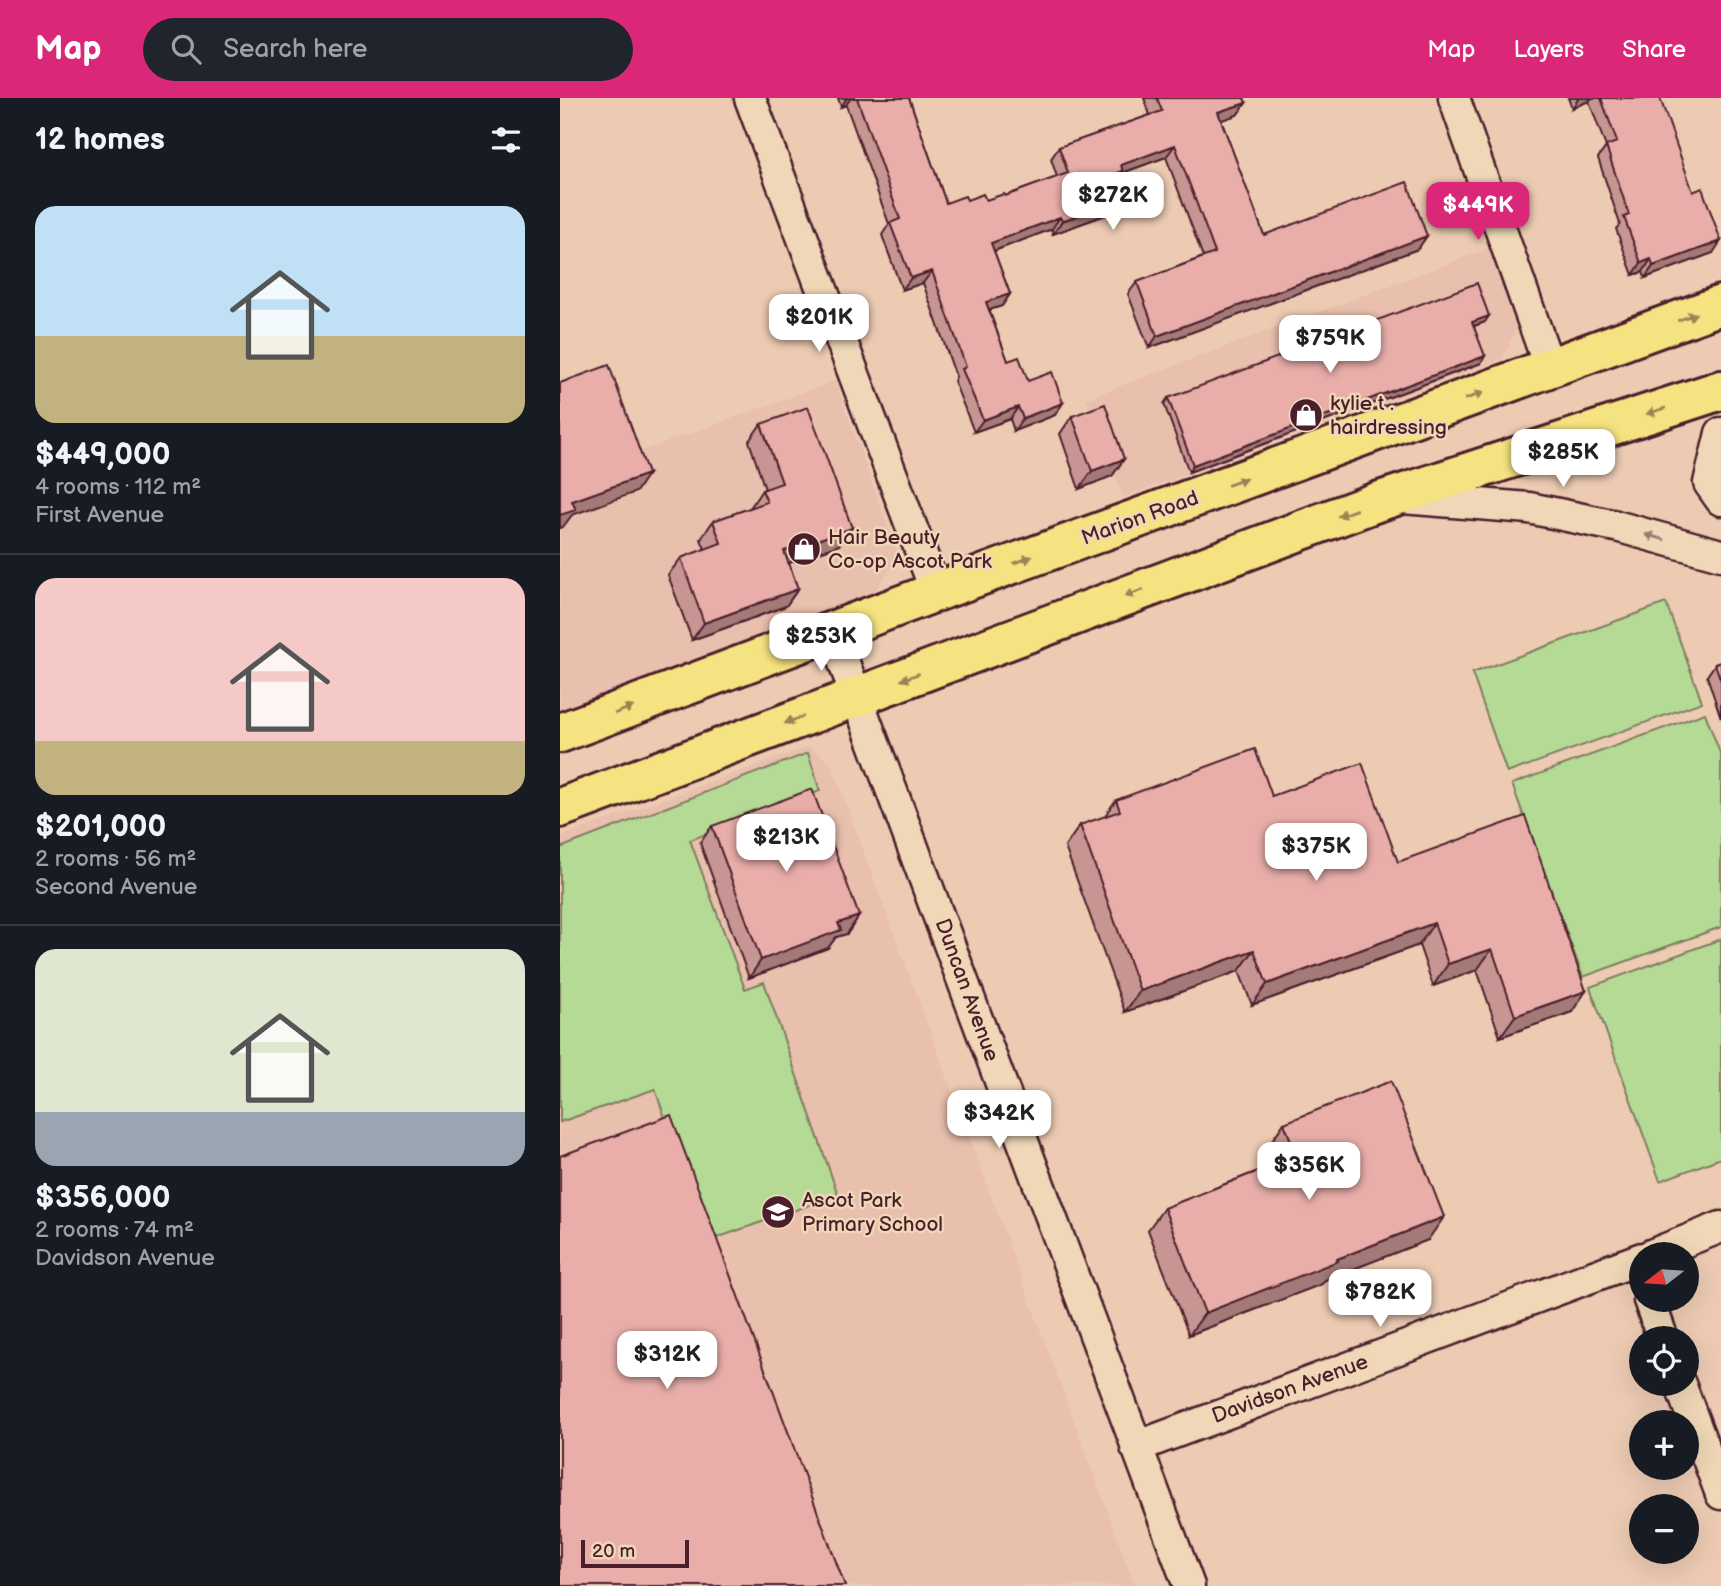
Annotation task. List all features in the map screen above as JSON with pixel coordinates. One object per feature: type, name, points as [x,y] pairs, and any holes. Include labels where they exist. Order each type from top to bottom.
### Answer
[{"type":"main road","name":"Marion Road","points":[[560,733],[1721,304]]},
{"type":"main road","points":[[560,808],[1392,498],[1721,390]]},
{"type":"street","points":[[750,98],[936,592]]},
{"type":"street","points":[[1454,98],[1550,369]]},
{"type":"street","points":[[1721,433],[1709,483],[1721,500]]},
{"type":"street","points":[[1392,498],[1529,508],[1616,526],[1721,555]]},
{"type":"street","name":"Duncan Avenue","points":[[832,631],[1189,1586]]},
{"type":"street","name":"Davidson Avenue","points":[[1689,1242],[1721,1227]]},
{"type":"street","name":"Davidson Avenue","points":[[1136,1447],[1629,1269]]},
{"type":"street","points":[[1684,1396],[1721,1494]]},
{"type":"shaded area","points":[[1490,248],[1518,326],[1502,359],[1123,497],[1086,399]]},
{"type":"shaded area","points":[[835,381],[899,557],[871,596],[560,713],[560,384],[631,455]]},
{"type":"shaded area","name":"Ascot Park Primary School","points":[[810,746],[831,763],[1135,1586],[560,1586],[560,837]]},
{"type":"green space","points":[[1666,603],[1702,702],[1507,773],[1472,673]]},
{"type":"green space","points":[[1705,713],[1721,756],[1721,927],[1583,977],[1512,784]]},
{"type":"green space","points":[[808,753],[820,791],[690,840],[745,989],[764,982],[838,1195],[708,1241],[655,1089],[560,1122],[560,848]]},
{"type":"green space","points":[[1721,939],[1721,1158],[1660,1181],[1590,987]]},
{"type":"building","points":[[857,98],[909,98],[946,203],[965,196],[967,200],[983,194],[986,200],[1004,194],[1005,196],[1068,173],[1059,147],[1162,111],[1157,98],[1244,98],[1246,103],[1218,112],[1264,235],[1407,182],[1427,236],[1157,336],[1137,282],[1215,253],[1175,145],[1121,165],[1123,171],[1107,177],[1116,202],[1062,221],[1060,217],[991,243],[1010,294],[986,302],[1008,361],[1019,357],[1028,381],[1052,372],[1063,403],[1023,418],[1018,407],[983,420],[962,369],[966,367],[932,271],[911,278],[890,223],[900,219]]},
{"type":"building","points":[[1601,98],[1660,98],[1693,192],[1702,188],[1721,241],[1653,266],[1651,259],[1641,263],[1624,217],[1629,215],[1606,146],[1617,142]]},
{"type":"building","points":[[1477,283],[1489,316],[1472,322],[1485,356],[1193,465],[1168,398]]},
{"type":"building","points":[[609,365],[648,474],[572,501],[576,510],[560,515],[560,383]]},
{"type":"building","points":[[1105,404],[1124,459],[1092,471],[1072,416]]},
{"type":"building","points":[[808,407],[852,528],[784,551],[798,589],[704,623],[681,558],[721,543],[713,521],[767,502],[762,490],[782,483],[761,424]]},
{"type":"building","points":[[1721,662],[1721,681],[1715,664]]},
{"type":"building","points":[[1255,749],[1272,796],[1362,763],[1398,862],[1525,816],[1586,991],[1515,1016],[1492,949],[1448,964],[1434,923],[1267,984],[1254,950],[1140,991],[1080,825],[1120,811],[1116,800]]},
{"type":"building","points":[[812,789],[859,916],[838,923],[841,930],[761,960],[712,826]]},
{"type":"building","points":[[1391,1081],[1444,1217],[1205,1313],[1164,1208],[1297,1156],[1284,1123]]},
{"type":"building","points":[[671,1115],[845,1586],[560,1586],[560,1156]]},
{"type":"place","name":"kylie t . hairdressing","points":[[1306,415]]},
{"type":"place","name":"Hair Beauty Co-op Ascot Park","points":[[804,549]]},
{"type":"place","name":"Ascot Park Primary School","points":[[778,1212]]}]
